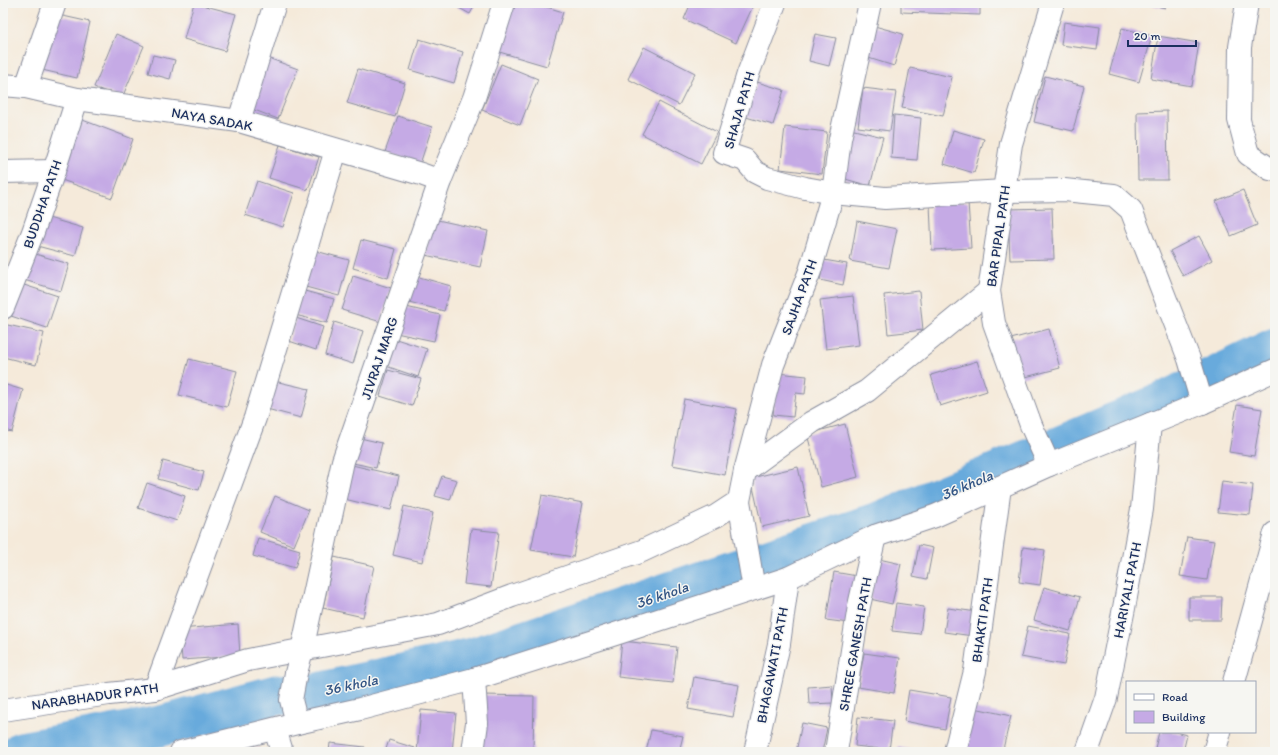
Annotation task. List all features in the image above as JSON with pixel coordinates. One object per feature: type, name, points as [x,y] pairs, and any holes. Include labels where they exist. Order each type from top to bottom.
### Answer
[{"type":"street","points":[[26,87],[55,3]]},
{"type":"street","points":[[239,121],[275,3]]},
{"type":"street","name":"JIVRAJ MARG","points":[[297,723],[291,700],[343,461],[440,181],[474,98],[504,3]]},
{"type":"street","name":"SHAJA PATH","points":[[775,3],[748,74],[724,153],[745,160],[755,172],[767,178],[804,188],[833,193]]},
{"type":"street","name":"SAJHA PATH","points":[[753,582],[739,501],[745,471],[773,365],[810,271],[833,193],[840,139],[870,3]]},
{"type":"street","name":"BAR PIPAL PATH","points":[[1047,461],[1031,425],[994,323],[989,290],[1011,144],[1053,3]]},
{"type":"street","points":[[1247,3],[1240,47],[1239,120],[1248,154],[1270,169],[1275,170]]},
{"type":"street","name":"NAYA SADAK","points":[[3,85],[26,87],[77,98],[239,121],[421,174],[440,181]]},
{"type":"street","name":"BUDDHA PATH","points":[[3,308],[33,232],[77,98]]},
{"type":"street","points":[[156,689],[254,418],[336,150]]},
{"type":"street","points":[[3,172],[54,171]]},
{"type":"street","points":[[833,193],[885,198],[1004,191],[1064,190],[1114,195],[1131,210],[1189,359],[1200,396]]},
{"type":"street","points":[[745,471],[812,422],[867,391],[989,290]]},
{"type":"street","points":[[192,751],[297,723],[360,710],[474,678],[606,637],[753,582],[788,578],[875,536],[935,516],[1000,487],[1047,461],[1150,424],[1200,396],[1275,370]]},
{"type":"street","name":"HARIYALI PATH","points":[[1088,752],[1106,698],[1124,608],[1142,509],[1150,424]]},
{"type":"street","name":"BHAKTI PATH","points":[[955,752],[976,670],[1000,487]]},
{"type":"street","name":"NARABHADUR PATH","points":[[3,710],[109,694],[156,689],[248,660],[438,624],[512,596],[642,551],[716,516],[739,501]]},
{"type":"street","points":[[1234,681],[1275,533]]},
{"type":"street","name":"SHREE GANESH PATH","points":[[836,752],[859,606],[875,536]]},
{"type":"street","name":"BHAGAWATI PATH","points":[[755,752],[778,644],[788,578]]},
{"type":"street","points":[[472,752],[477,723],[474,678]]},
{"type":"street","points":[[275,729],[282,752]]},
{"type":"street","points":[[1214,752],[1220,733]]},
{"type":"building","points":[[194,3],[236,14],[225,51],[184,39]]},
{"type":"building","points":[[450,3],[476,3],[470,14]]},
{"type":"building","points":[[510,3],[534,3],[563,12],[547,66],[496,51]]},
{"type":"building","points":[[691,3],[748,3],[753,6],[736,43],[684,19]]},
{"type":"building","points":[[901,3],[980,3],[980,15],[901,12]]},
{"type":"building","points":[[1145,3],[1166,3],[1165,8]]},
{"type":"building","points":[[54,14],[90,22],[77,78],[42,70]]},
{"type":"building","points":[[1064,22],[1100,27],[1097,50],[1061,45]]},
{"type":"building","points":[[871,25],[903,34],[894,66],[862,56]]},
{"type":"building","points":[[1122,28],[1152,36],[1139,82],[1109,74]]},
{"type":"building","points":[[116,34],[144,46],[122,98],[94,87]]},
{"type":"building","points":[[815,34],[836,38],[829,66],[809,61]]},
{"type":"building","points":[[1158,36],[1199,43],[1192,86],[1151,79]]},
{"type":"building","points":[[419,39],[463,52],[454,83],[410,70]]},
{"type":"building","points":[[644,47],[695,73],[679,105],[628,79]]},
{"type":"building","points":[[153,55],[175,60],[170,79],[148,73]]},
{"type":"building","points":[[268,58],[298,69],[278,119],[249,108]]},
{"type":"building","points":[[501,64],[538,79],[520,125],[482,110]]},
{"type":"building","points":[[910,68],[952,77],[943,116],[902,108]]},
{"type":"building","points":[[358,69],[405,83],[395,117],[347,103]]},
{"type":"building","points":[[1045,76],[1084,86],[1073,131],[1034,122]]},
{"type":"building","points":[[757,82],[784,90],[773,125],[746,117]]},
{"type":"building","points":[[863,88],[896,92],[890,131],[858,127]]},
{"type":"building","points":[[659,102],[717,132],[701,164],[642,134]]},
{"type":"building","points":[[1167,111],[1168,180],[1138,180],[1137,112]]},
{"type":"building","points":[[894,115],[921,118],[917,160],[891,158]]},
{"type":"building","points":[[398,116],[432,127],[420,164],[385,152]]},
{"type":"building","points":[[80,119],[133,139],[112,198],[59,179]]},
{"type":"building","points":[[785,127],[827,132],[822,174],[780,169]]},
{"type":"building","points":[[850,129],[883,137],[870,186],[838,177]]},
{"type":"building","points":[[953,130],[984,139],[974,173],[944,164]]},
{"type":"building","points":[[280,145],[319,157],[308,190],[269,178]]},
{"type":"building","points":[[257,181],[294,193],[283,227],[245,215]]},
{"type":"building","points":[[1243,190],[1257,225],[1231,236],[1216,201]]},
{"type":"building","points":[[968,202],[971,248],[932,250],[930,204]]},
{"type":"building","points":[[1052,208],[1054,259],[1010,260],[1008,209]]},
{"type":"building","points":[[45,217],[83,228],[75,256],[37,246]]},
{"type":"building","points":[[433,219],[488,231],[480,267],[425,255]]},
{"type":"building","points":[[857,221],[897,229],[889,268],[850,261]]},
{"type":"building","points":[[1199,236],[1212,260],[1183,276],[1170,251]]},
{"type":"building","points":[[361,240],[396,249],[388,278],[353,268]]},
{"type":"building","points":[[312,250],[349,260],[339,296],[302,286]]},
{"type":"building","points":[[32,253],[69,264],[61,291],[24,280]]},
{"type":"building","points":[[824,260],[847,264],[843,285],[820,280]]},
{"type":"building","points":[[412,275],[451,286],[444,311],[405,301]]},
{"type":"building","points":[[353,276],[391,288],[381,322],[342,310]]},
{"type":"building","points":[[21,284],[58,296],[47,328],[11,316]]},
{"type":"building","points":[[301,290],[334,299],[327,323],[295,315]]},
{"type":"building","points":[[919,291],[923,330],[888,334],[884,295]]},
{"type":"building","points":[[853,296],[859,345],[826,349],[820,300]]},
{"type":"building","points":[[402,306],[440,315],[434,341],[396,333]]},
{"type":"building","points":[[296,318],[323,327],[316,350],[289,341]]},
{"type":"building","points":[[334,322],[363,331],[353,364],[325,355]]},
{"type":"building","points":[[3,324],[44,333],[36,365],[3,357]]},
{"type":"building","points":[[1049,329],[1060,368],[1018,379],[1007,340]]},
{"type":"building","points":[[393,338],[427,349],[418,377],[383,365]]},
{"type":"building","points":[[189,359],[237,371],[227,407],[179,395]]},
{"type":"building","points":[[977,361],[987,391],[940,406],[931,375]]},
{"type":"building","points":[[388,370],[421,379],[412,406],[380,396]]},
{"type":"building","points":[[777,373],[807,376],[805,394],[796,393],[793,417],[773,415]]},
{"type":"building","points":[[270,380],[309,389],[301,418],[263,408]]},
{"type":"building","points":[[3,384],[23,390],[12,432],[3,430]]},
{"type":"building","points":[[684,399],[737,409],[725,475],[672,465]]},
{"type":"building","points":[[1237,405],[1262,409],[1254,456],[1229,452]]},
{"type":"building","points":[[845,424],[858,477],[821,487],[807,434]]},
{"type":"building","points":[[360,438],[382,443],[376,468],[353,463]]},
{"type":"building","points":[[163,461],[204,472],[199,490],[158,479]]},
{"type":"building","points":[[352,465],[399,476],[391,510],[344,499]]},
{"type":"building","points":[[798,467],[809,516],[762,527],[751,478]]},
{"type":"building","points":[[442,476],[457,480],[450,500],[435,496]]},
{"type":"building","points":[[1222,481],[1253,485],[1250,515],[1218,512]]},
{"type":"building","points":[[147,483],[185,496],[177,521],[138,508]]},
{"type":"building","points":[[542,495],[583,503],[573,557],[531,550]]},
{"type":"building","points":[[275,496],[309,510],[294,546],[260,532]]},
{"type":"building","points":[[404,506],[433,513],[422,562],[393,555]]},
{"type":"building","points":[[471,529],[499,532],[491,587],[464,584]]},
{"type":"building","points":[[1187,537],[1214,541],[1207,580],[1180,576]]},
{"type":"building","points":[[258,538],[300,550],[295,568],[253,556]]},
{"type":"building","points":[[919,545],[933,548],[927,579],[913,576]]},
{"type":"building","points":[[1023,547],[1045,550],[1040,585],[1019,582]]},
{"type":"building","points":[[334,557],[374,566],[363,617],[323,608]]},
{"type":"building","points":[[879,559],[901,564],[892,604],[870,599]]},
{"type":"building","points":[[834,572],[857,576],[849,623],[826,620]]},
{"type":"building","points":[[1044,587],[1080,597],[1070,631],[1034,620]]},
{"type":"building","points":[[1189,597],[1222,597],[1221,620],[1189,620]]},
{"type":"building","points":[[896,603],[924,607],[920,634],[892,631]]},
{"type":"building","points":[[948,608],[977,612],[973,636],[944,632]]},
{"type":"building","points":[[238,624],[240,656],[182,660],[180,629]]},
{"type":"building","points":[[1028,626],[1070,634],[1064,665],[1021,657]]},
{"type":"building","points":[[622,641],[677,647],[673,683],[618,677]]},
{"type":"building","points":[[864,653],[900,658],[894,693],[858,687]]},
{"type":"building","points":[[694,677],[739,685],[733,717],[688,709]]},
{"type":"building","points":[[832,685],[833,703],[809,704],[808,687]]},
{"type":"building","points":[[909,690],[951,697],[945,729],[904,721]]},
{"type":"building","points":[[482,695],[534,696],[533,752],[481,752]]},
{"type":"building","points":[[970,707],[1011,716],[1003,749],[1014,752],[962,752]]},
{"type":"building","points":[[421,710],[456,713],[452,752],[417,752]]},
{"type":"building","points":[[858,717],[893,721],[889,750],[855,746]]},
{"type":"building","points":[[802,723],[827,728],[822,752],[796,752]]},
{"type":"building","points":[[651,730],[683,736],[679,752],[646,752]]},
{"type":"building","points":[[1159,733],[1179,733],[1187,735],[1183,752],[1154,752]]},
{"type":"building","points":[[389,740],[415,748],[414,752],[385,752]]},
{"type":"building","points":[[330,743],[365,747],[364,752],[329,752]]},
{"type":"building","points":[[898,747],[918,751],[918,752],[897,752]]},
{"type":"building","points":[[259,748],[260,752],[240,752],[240,750]]},
{"type":"waterway","name":"36 khola","points":[[21,752],[161,726],[276,695],[318,693],[473,658],[879,522],[1162,403],[1275,348]]}]
